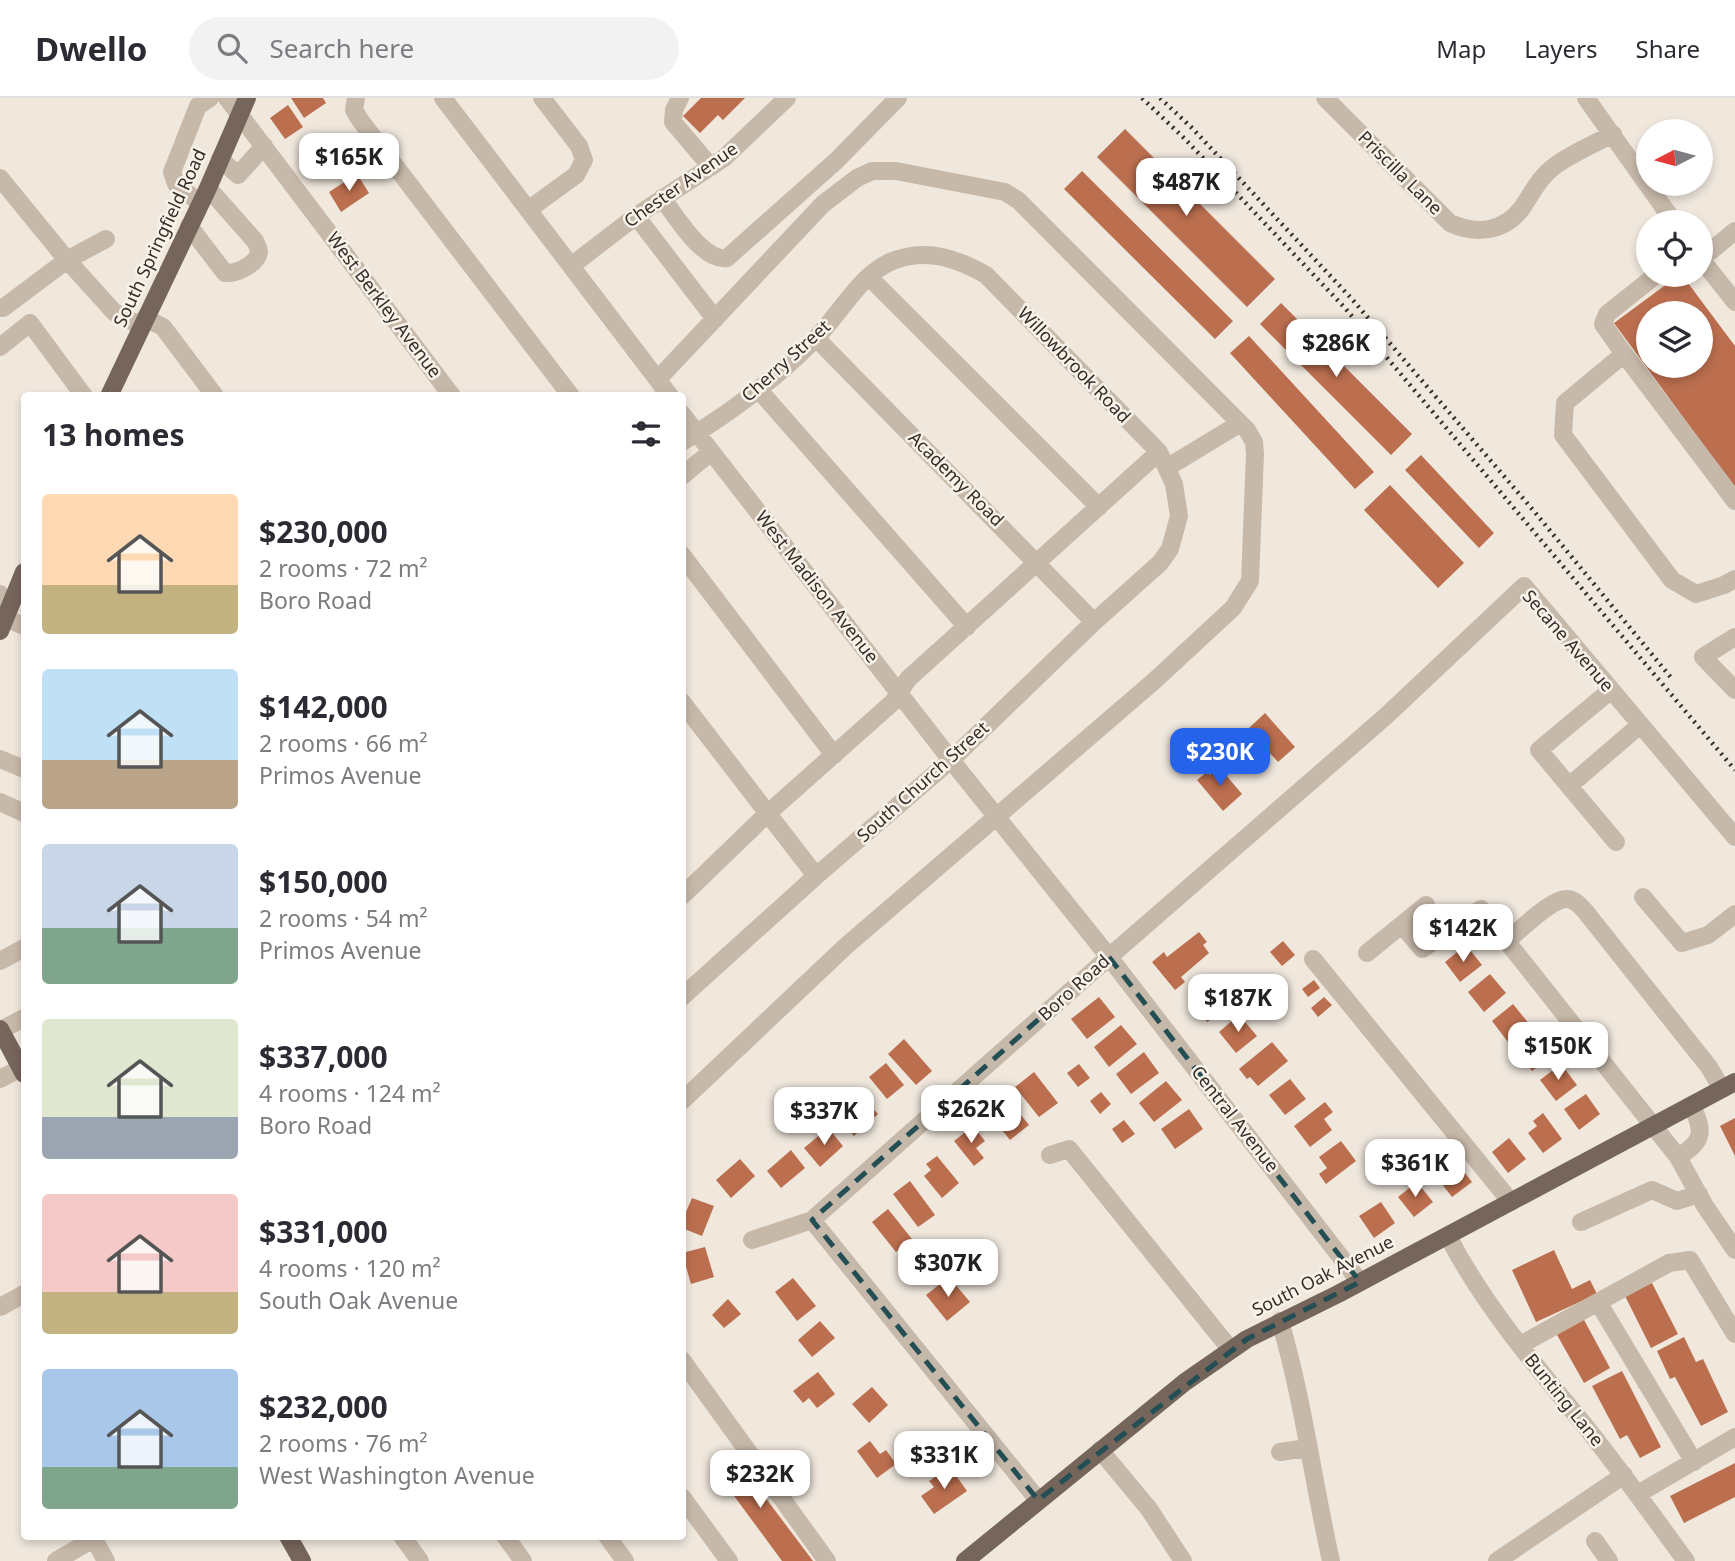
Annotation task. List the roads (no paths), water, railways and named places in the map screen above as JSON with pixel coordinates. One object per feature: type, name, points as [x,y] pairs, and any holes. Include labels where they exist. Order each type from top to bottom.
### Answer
[{"type":"main road","name":"South Springfield Road","points":[[111,392],[243,106]]},
{"type":"main road","points":[[4,612],[21,578]]},
{"type":"main road","points":[[0,1030],[21,1067]]},
{"type":"main road","name":"South Oak Avenue","points":[[970,1560],[1100,1450],[1185,1382],[1231,1350],[1280,1321],[1448,1236],[1728,1086]]},
{"type":"main road","points":[[290,1540],[302,1561]]},
{"type":"street","name":"West Berkley Avenue","points":[[227,98],[243,106],[264,146],[449,392]]},
{"type":"street","points":[[356,98],[354,110],[360,120],[568,392]]},
{"type":"street","points":[[443,98],[667,392]]},
{"type":"street","points":[[528,210],[576,175],[584,160],[579,146],[542,98]]},
{"type":"street","points":[[680,98],[674,110],[673,122],[711,167]]},
{"type":"street","name":"Chester Avenue","points":[[571,266],[636,216],[711,167],[740,144],[786,98]]},
{"type":"street","points":[[662,198],[702,248],[721,259],[727,257],[836,161],[898,98]]},
{"type":"street","name":"Priscilla Lane","points":[[1325,98],[1450,223],[1476,231],[1503,226],[1522,209],[1535,185],[1555,166],[1613,134]]},
{"type":"street","points":[[1586,98],[1666,210]]},
{"type":"street","points":[[189,226],[225,273],[235,272],[257,257],[259,251],[255,241],[204,195],[176,184],[172,172],[200,101]]},
{"type":"street","points":[[220,159],[238,175],[264,146]]},
{"type":"street","points":[[658,379],[823,204],[857,178],[872,171],[896,171],[1004,192],[1020,201],[1239,424],[1254,442],[1255,454],[1250,581],[1233,608],[1153,682],[846,946],[686,1097]]},
{"type":"street","points":[[0,178],[114,313],[163,327],[212,392]]},
{"type":"street","points":[[636,216],[715,319]]},
{"type":"street","points":[[1713,249],[1735,231]]},
{"type":"street","points":[[21,330],[2,309],[67,260],[106,239]]},
{"type":"street","name":"Willowbrook Road","points":[[874,272],[895,260],[919,254],[939,255],[986,275],[1163,459]]},
{"type":"street","points":[[874,272],[1099,507]]},
{"type":"street","name":"Cherry Street","points":[[689,438],[720,420],[816,338],[874,272]]},
{"type":"street","points":[[1713,274],[1735,302]]},
{"type":"street","points":[[1641,287],[1607,314],[1603,324],[1735,501]]},
{"type":"street","points":[[0,347],[30,323],[81,392]]},
{"type":"street","name":"Academy Road","points":[[816,338],[1094,622]]},
{"type":"street","points":[[1624,354],[1564,403],[1563,435],[1672,580],[1696,594],[1735,579]]},
{"type":"street","points":[[758,389],[967,627]]},
{"type":"street","points":[[686,892],[767,814],[893,702],[908,679],[1099,507],[1163,459],[1239,424]]},
{"type":"street","name":"West Madison Avenue","points":[[689,438],[711,452],[951,760]]},
{"type":"street","points":[[686,472],[711,452]]},
{"type":"street","name":"South Church Street","points":[[686,993],[816,876],[951,760],[1094,622],[1160,563],[1170,549],[1178,516],[1174,484],[1163,459]]},
{"type":"street","points":[[686,560],[834,755]]},
{"type":"street","name":"Secane Avenue","points":[[1386,716],[1524,586],[1735,837]]},
{"type":"street","points":[[4,612],[21,624]]},
{"type":"street","points":[[1735,636],[1703,657],[1735,690]]},
{"type":"street","points":[[1611,690],[1539,750],[1616,842]]},
{"type":"street","points":[[686,707],[816,876]]},
{"type":"street","name":"Boro Road","points":[[752,1240],[812,1220],[1386,716]]},
{"type":"street","points":[[1569,786],[1640,724]]},
{"type":"street","points":[[0,759],[21,768]]},
{"type":"street","name":"Central Avenue","points":[[951,760],[1109,957],[1360,1282]]},
{"type":"street","points":[[0,802],[21,812]]},
{"type":"street","points":[[1643,897],[1682,943],[1708,935],[1735,914]]},
{"type":"street","points":[[1507,941],[1552,904],[1566,899],[1574,901],[1728,1086]]},
{"type":"street","points":[[1367,953],[1426,905]]},
{"type":"street","points":[[1402,925],[1422,949],[1482,909],[1655,1126],[1678,1157],[1735,1250]]},
{"type":"street","points":[[0,961],[21,950]]},
{"type":"street","points":[[1313,959],[1511,1202]]},
{"type":"street","points":[[0,1030],[21,1020]]},
{"type":"street","points":[[0,1079],[21,1072]]},
{"type":"street","points":[[1678,1157],[1695,1147],[1700,1137],[1700,1122],[1692,1105]]},
{"type":"street","points":[[1050,1155],[1069,1149],[1231,1350]]},
{"type":"street","points":[[1581,1222],[1652,1190],[1678,1201],[1699,1194]]},
{"type":"street","points":[[812,1220],[1038,1500]]},
{"type":"street","name":"Bunting Lane","points":[[1448,1236],[1460,1259],[1520,1346],[1624,1475],[1682,1559]]},
{"type":"street","points":[[1520,1346],[1669,1263],[1690,1260],[1735,1334]]},
{"type":"street","points":[[0,1307],[21,1296]]},
{"type":"street","points":[[1598,1302],[1693,1462]]},
{"type":"street","points":[[1280,1321],[1292,1362],[1331,1561]]},
{"type":"street","points":[[686,1366],[827,1561]]},
{"type":"street","points":[[1638,1494],[1735,1437]]},
{"type":"street","points":[[1280,1452],[1307,1448]]},
{"type":"street","points":[[1100,1450],[1149,1509],[1182,1561]]},
{"type":"street","points":[[1497,1561],[1624,1475]]},
{"type":"street","points":[[686,1502],[729,1561]]},
{"type":"street","points":[[56,1561],[93,1540]]},
{"type":"street","points":[[97,1540],[106,1561]]},
{"type":"street","points":[[405,1540],[420,1561]]},
{"type":"street","points":[[508,1540],[523,1561]]},
{"type":"street","points":[[610,1540],[625,1561]]},
{"type":"street","points":[[1595,1541],[1609,1561]]},
{"type":"railway","points":[[1142,98],[1185,139],[1345,308],[1735,770]]},
{"type":"railway","points":[[1160,98],[1192,128],[1351,298],[1533,510],[1673,680]]}]
